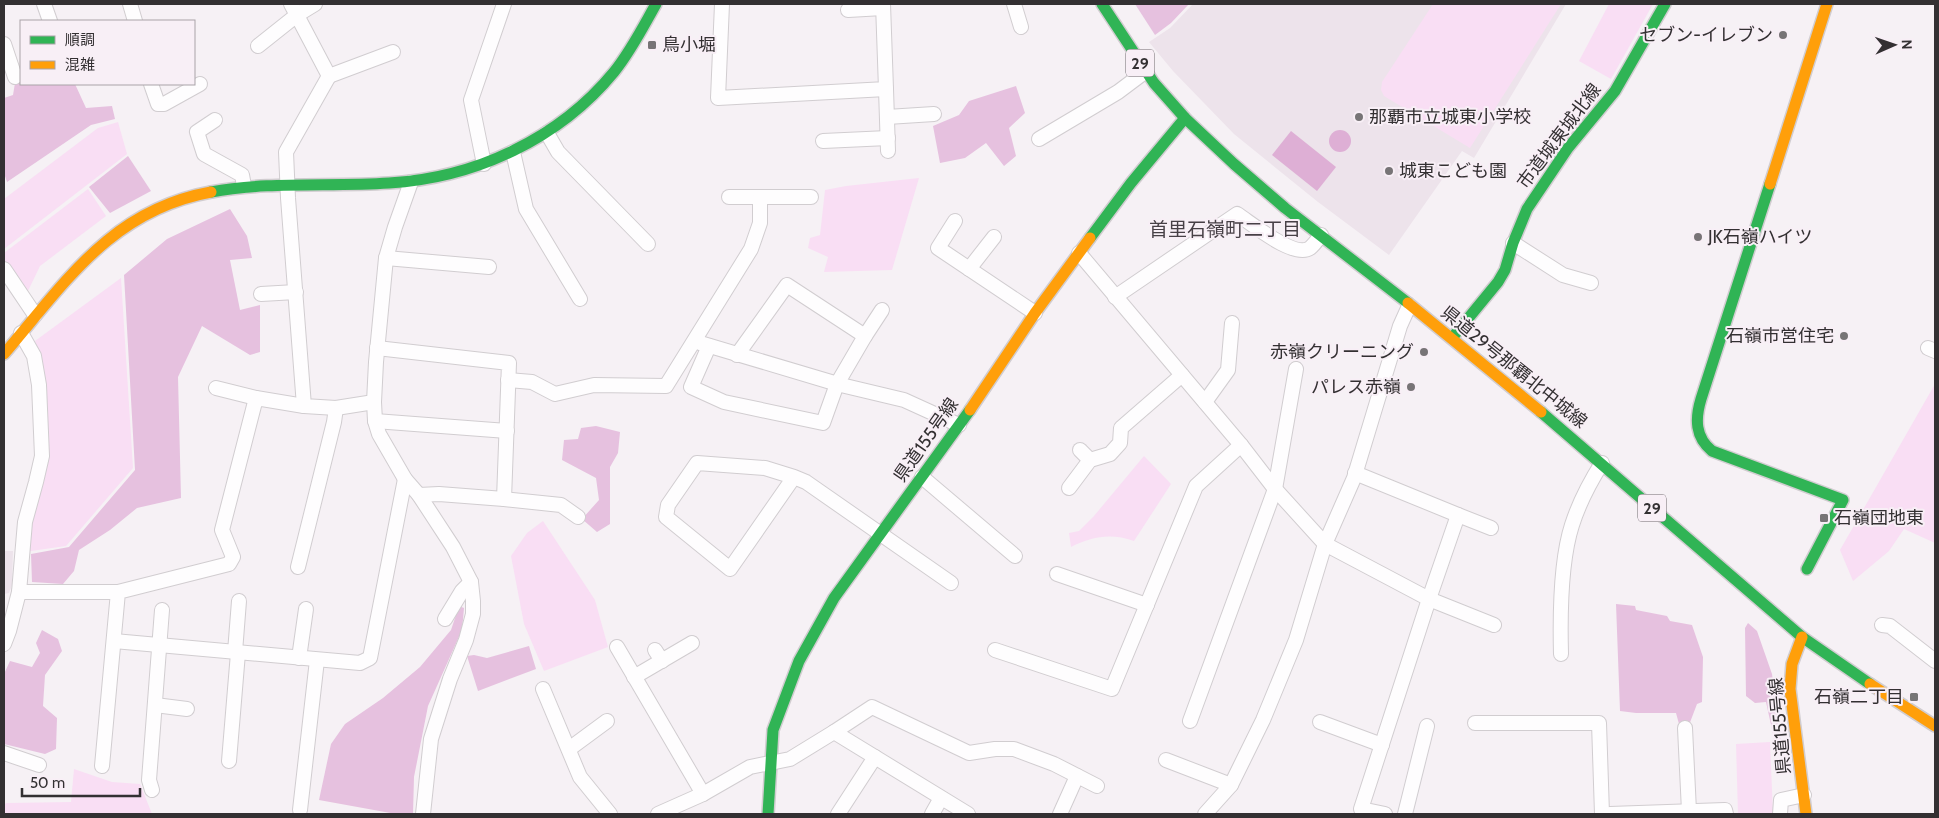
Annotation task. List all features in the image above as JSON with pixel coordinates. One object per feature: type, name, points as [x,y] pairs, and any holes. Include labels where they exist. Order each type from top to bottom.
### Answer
[{"type":"main road","points":[[4,354],[69,275],[102,243],[153,210],[188,197],[244,186],[411,182],[449,175],[513,152],[547,134],[578,110],[602,87],[637,40],[656,4]]},
{"type":"main road","name":"県道29号那覇北中城線","points":[[1102,4],[1146,71],[1185,118],[1234,164],[1452,338],[1602,462],[1802,637],[1843,667],[1935,726]]},
{"type":"main road","name":"市道城東城北線","points":[[1452,338],[1498,282],[1505,270],[1513,243],[1527,209],[1568,148],[1615,91],[1665,4]]},
{"type":"main road","points":[[1807,569],[1843,500],[1712,451],[1704,446],[1700,439],[1696,422],[1701,399],[1827,4]]},
{"type":"main road","name":"県道155号線","points":[[768,814],[770,763],[774,730],[799,661],[834,598],[959,425],[1035,313],[1154,155],[1185,118]]},
{"type":"main road","name":"県道155号線","points":[[1802,637],[1792,664],[1790,689],[1806,814]]},
{"type":"street","points":[[44,4],[50,20]]},
{"type":"street","points":[[130,4],[135,20]]},
{"type":"street","points":[[258,46],[294,9],[315,4]]},
{"type":"street","points":[[484,164],[470,100],[504,4]]},
{"type":"street","points":[[722,4],[718,98],[886,89]]},
{"type":"street","points":[[1014,4],[1021,27]]},
{"type":"street","points":[[823,141],[888,145],[883,6],[848,10]]},
{"type":"street","points":[[294,9],[329,76]]},
{"type":"street","points":[[4,44],[15,77]]},
{"type":"street","points":[[304,406],[286,152],[329,76],[393,52]]},
{"type":"street","points":[[1039,139],[1118,92],[1146,71]]},
{"type":"street","points":[[151,85],[158,104],[164,104],[200,84]]},
{"type":"street","points":[[887,117],[934,114]]},
{"type":"street","points":[[215,120],[197,132],[204,154],[242,175],[244,186]]},
{"type":"street","points":[[547,134],[558,152],[648,244]]},
{"type":"street","points":[[513,152],[526,209],[580,298]]},
{"type":"street","points":[[411,182],[386,258],[377,348],[374,402],[375,421],[379,434],[406,479],[419,495],[453,547],[471,582],[474,601],[473,614],[466,640],[450,679],[431,739],[423,814]]},
{"type":"street","points":[[729,196],[811,197]]},
{"type":"street","points":[[508,380],[532,382],[555,394],[594,385],[666,386],[751,249],[760,224],[760,197]]},
{"type":"street","points":[[1115,296],[1237,214],[1280,243],[1300,251],[1310,248],[1321,235]]},
{"type":"street","points":[[955,221],[938,248],[1035,313]]},
{"type":"street","points":[[969,269],[994,238]]},
{"type":"street","points":[[1513,243],[1563,274],[1591,284]]},
{"type":"street","points":[[1080,253],[1241,445],[1275,489],[1325,544],[1429,598],[1494,624]]},
{"type":"street","points":[[386,258],[489,267]]},
{"type":"street","points":[[4,269],[35,315]]},
{"type":"street","points":[[737,355],[787,285],[865,336]]},
{"type":"street","points":[[261,294],[296,292]]},
{"type":"street","points":[[1205,814],[1232,785],[1263,720],[1296,640],[1325,544],[1355,473],[1400,326],[1410,306]]},
{"type":"street","points":[[709,346],[691,387],[724,402],[822,423],[837,384],[882,310]]},
{"type":"street","points":[[1205,402],[1228,370],[1232,323]]},
{"type":"street","points":[[4,644],[19,592],[25,522],[42,456],[42,416],[39,385],[34,356],[21,333]]},
{"type":"street","points":[[694,341],[837,384],[904,400],[959,425]]},
{"type":"street","points":[[377,348],[509,363],[504,499]]},
{"type":"street","points":[[1190,721],[1275,489],[1296,369]]},
{"type":"street","points":[[1069,488],[1085,455],[1110,454],[1120,443],[1121,428],[1182,375]]},
{"type":"street","points":[[216,388],[256,398],[304,406],[336,408],[374,402]]},
{"type":"street","points":[[19,592],[118,592],[229,564],[232,557],[222,530],[256,398]]},
{"type":"street","points":[[298,567],[336,408]]},
{"type":"street","points":[[375,421],[507,431]]},
{"type":"street","points":[[996,650],[1112,689],[1196,486],[1241,445]]},
{"type":"street","points":[[1561,654],[1560,616],[1564,567],[1571,525],[1586,490],[1602,462]]},
{"type":"street","points":[[794,477],[730,568],[666,517],[668,505],[697,463],[765,468],[794,477],[806,482],[951,583]]},
{"type":"street","points":[[1355,473],[1491,528]]},
{"type":"street","points":[[922,477],[1015,556]]},
{"type":"street","points":[[114,641],[360,663],[370,658],[406,479]]},
{"type":"street","points":[[419,495],[439,494],[561,505],[578,517]]},
{"type":"street","points":[[1385,814],[1360,812],[1429,598],[1458,515]]},
{"type":"street","points":[[1057,574],[1147,605]]},
{"type":"street","points":[[445,619],[462,591],[471,582]]},
{"type":"street","points":[[102,766],[118,592]]},
{"type":"street","points":[[229,760],[239,600]]},
{"type":"street","points":[[300,658],[306,609]]},
{"type":"street","points":[[152,790],[149,780],[162,610]]},
{"type":"street","points":[[1882,625],[1890,626],[1935,661]]},
{"type":"street","points":[[634,677],[658,656],[692,643]]},
{"type":"street","points":[[617,647],[703,794]]},
{"type":"street","points":[[300,810],[317,660]]},
{"type":"street","points":[[543,688],[580,777],[610,814]]},
{"type":"street","points":[[155,705],[187,709]]},
{"type":"street","points":[[658,814],[703,794],[750,767],[790,759],[872,707],[969,753],[995,749],[1014,749],[1054,764],[1096,786]]},
{"type":"street","points":[[569,749],[607,721]]},
{"type":"street","points":[[1320,722],[1382,746]]},
{"type":"street","points":[[1475,723],[1599,723],[1602,814]]},
{"type":"street","points":[[1406,814],[1427,726]]},
{"type":"street","points":[[1681,813],[1685,728]]},
{"type":"street","points":[[834,732],[968,814]]},
{"type":"street","points":[[4,753],[39,766]]},
{"type":"street","points":[[838,814],[875,757]]},
{"type":"street","points":[[1166,760],[1232,785]]},
{"type":"street","points":[[1060,814],[1077,776]]},
{"type":"street","points":[[1780,814],[1781,800],[1804,795]]},
{"type":"street","points":[[932,814],[941,798]]},
{"type":"street","points":[[1610,814],[1725,810],[1726,814]]},
{"type":"shaded area","points":[[1135,4],[1189,4],[1171,23],[1155,35]]},
{"type":"shaded area","name":"那覇市立城東小学校","points":[[1193,4],[1566,4],[1474,158],[1462,151],[1389,255],[1318,202],[1234,134],[1173,71],[1149,42],[1170,28]]},
{"type":"shaded area","points":[[1433,4],[1561,4],[1470,148],[1384,96],[1381,90],[1382,82]]},
{"type":"shaded area","points":[[1609,4],[1653,4],[1611,79],[1579,61]]},
{"type":"shaded area","points":[[20,81],[20,85],[75,85],[86,108],[112,106],[115,119],[91,125],[7,182],[4,173],[4,98],[13,95],[15,83]]},
{"type":"shaded area","points":[[1016,86],[1025,113],[1009,128],[1016,156],[1004,166],[986,143],[965,158],[940,163],[933,126],[959,115],[969,101]]},
{"type":"shaded area","points":[[118,122],[127,154],[4,249],[4,199],[98,128]]},
{"type":"shaded area","points":[[1340,130],[1348,133],[1351,141],[1348,149],[1340,152],[1332,149],[1329,141],[1332,133]]},
{"type":"shaded area","points":[[1291,131],[1336,167],[1317,191],[1272,155]]},
{"type":"shaded area","points":[[128,156],[151,191],[110,213],[89,187]]},
{"type":"shaded area","points":[[919,178],[892,270],[824,272],[828,257],[808,248],[810,238],[820,235],[825,190]]},
{"type":"shaded area","points":[[88,189],[106,216],[40,266],[27,293],[4,259],[4,253]]},
{"type":"shaded area","points":[[230,209],[247,236],[252,258],[230,260],[240,310],[260,305],[260,352],[250,355],[202,326],[178,377],[181,498],[137,508],[110,530],[79,550],[74,571],[63,584],[32,582],[31,554],[69,547],[135,470],[124,275],[167,239]]},
{"type":"shaded area","points":[[121,278],[133,468],[66,546],[24,552],[44,457],[43,374],[35,341]]},
{"type":"shaded area","points":[[1935,384],[1935,543],[1904,529],[1889,551],[1853,581],[1840,550]]},
{"type":"shaded area","points":[[596,426],[620,432],[618,453],[610,467],[610,524],[597,532],[582,519],[599,500],[596,478],[562,460],[564,440],[578,439],[581,428]]},
{"type":"shaded area","points":[[1144,456],[1171,484],[1134,541],[1110,536],[1087,540],[1071,547],[1069,533],[1079,531],[1094,516]]},
{"type":"shaded area","points":[[543,521],[595,600],[608,647],[544,671],[524,624],[511,556],[527,533]]},
{"type":"shaded area","points":[[4,551],[13,551],[12,585],[9,593],[4,594]]},
{"type":"shaded area","points":[[1616,604],[1635,606],[1636,610],[1667,616],[1670,621],[1692,625],[1703,657],[1702,702],[1697,704],[1689,725],[1679,724],[1676,713],[1620,711]]},
{"type":"shaded area","points":[[459,606],[464,608],[462,630],[428,706],[414,777],[413,814],[396,814],[319,800],[331,744],[345,724],[383,698],[420,667],[451,630]]},
{"type":"shaded area","points":[[1748,623],[1757,631],[1772,674],[1781,744],[1775,743],[1766,702],[1755,703],[1746,696],[1745,628]]},
{"type":"shaded area","points":[[42,630],[58,639],[62,651],[45,675],[43,706],[57,718],[56,749],[45,754],[4,744],[4,674],[10,661],[32,667],[40,653],[36,643]]},
{"type":"shaded area","points":[[529,646],[536,669],[478,691],[467,656],[474,655],[487,658]]},
{"type":"shaded area","points":[[1770,742],[1773,814],[1738,814],[1736,744]]},
{"type":"shaded area","points":[[74,769],[112,782],[140,784],[152,814],[4,814],[4,804],[7,803],[71,802]]},
{"type":"traffic: fast","points":[[211,192],[277,185],[367,184],[421,180],[453,173],[513,151],[568,117],[592,96],[626,56],[656,4]]},
{"type":"traffic: fast","points":[[1102,4],[1154,83],[1185,118],[1285,208],[1408,303]]},
{"type":"traffic: fast","points":[[1452,338],[1498,282],[1505,270],[1513,243],[1527,209],[1568,148],[1615,91],[1665,4]]},
{"type":"traffic: fast","points":[[1090,238],[1131,183],[1185,118]]},
{"type":"traffic: fast","points":[[1770,184],[1701,399],[1697,421],[1699,434],[1706,446],[1712,451],[1843,500],[1807,569]]},
{"type":"traffic: fast","points":[[768,814],[773,730],[799,661],[834,598],[970,410]]},
{"type":"traffic: fast","points":[[1541,412],[1802,637],[1870,684]]},
{"type":"traffic: slow","points":[[1770,184],[1827,4]]},
{"type":"traffic: slow","points":[[4,354],[70,276],[118,232],[145,215],[176,201],[211,192]]},
{"type":"traffic: slow","points":[[970,410],[1035,313],[1090,238]]},
{"type":"traffic: slow","points":[[1408,303],[1541,412]]},
{"type":"traffic: slow","points":[[1802,637],[1792,664],[1790,689],[1806,814]]},
{"type":"traffic: slow","points":[[1870,684],[1935,726]]},
{"type":"place","name":"セブン-イレブン","points":[[1783,35]]},
{"type":"place","name":"鳥小堀","points":[[652,45]]},
{"type":"place","name":"那覇市立城東小学校","points":[[1359,117]]},
{"type":"place","name":"城東こども園","points":[[1389,171]]},
{"type":"place","name":"JK石嶺ハイツ","points":[[1698,237]]},
{"type":"place","name":"石嶺市営住宅","points":[[1844,336]]},
{"type":"place","name":"赤嶺クリーニング","points":[[1424,352]]},
{"type":"place","name":"パレス赤嶺","points":[[1411,387]]},
{"type":"place","name":"石嶺団地東","points":[[1824,518]]},
{"type":"place","name":"石嶺二丁目","points":[[1914,697]]},
{"type":"district","name":"首里石嶺町二丁目","points":[[1225,229]]}]
